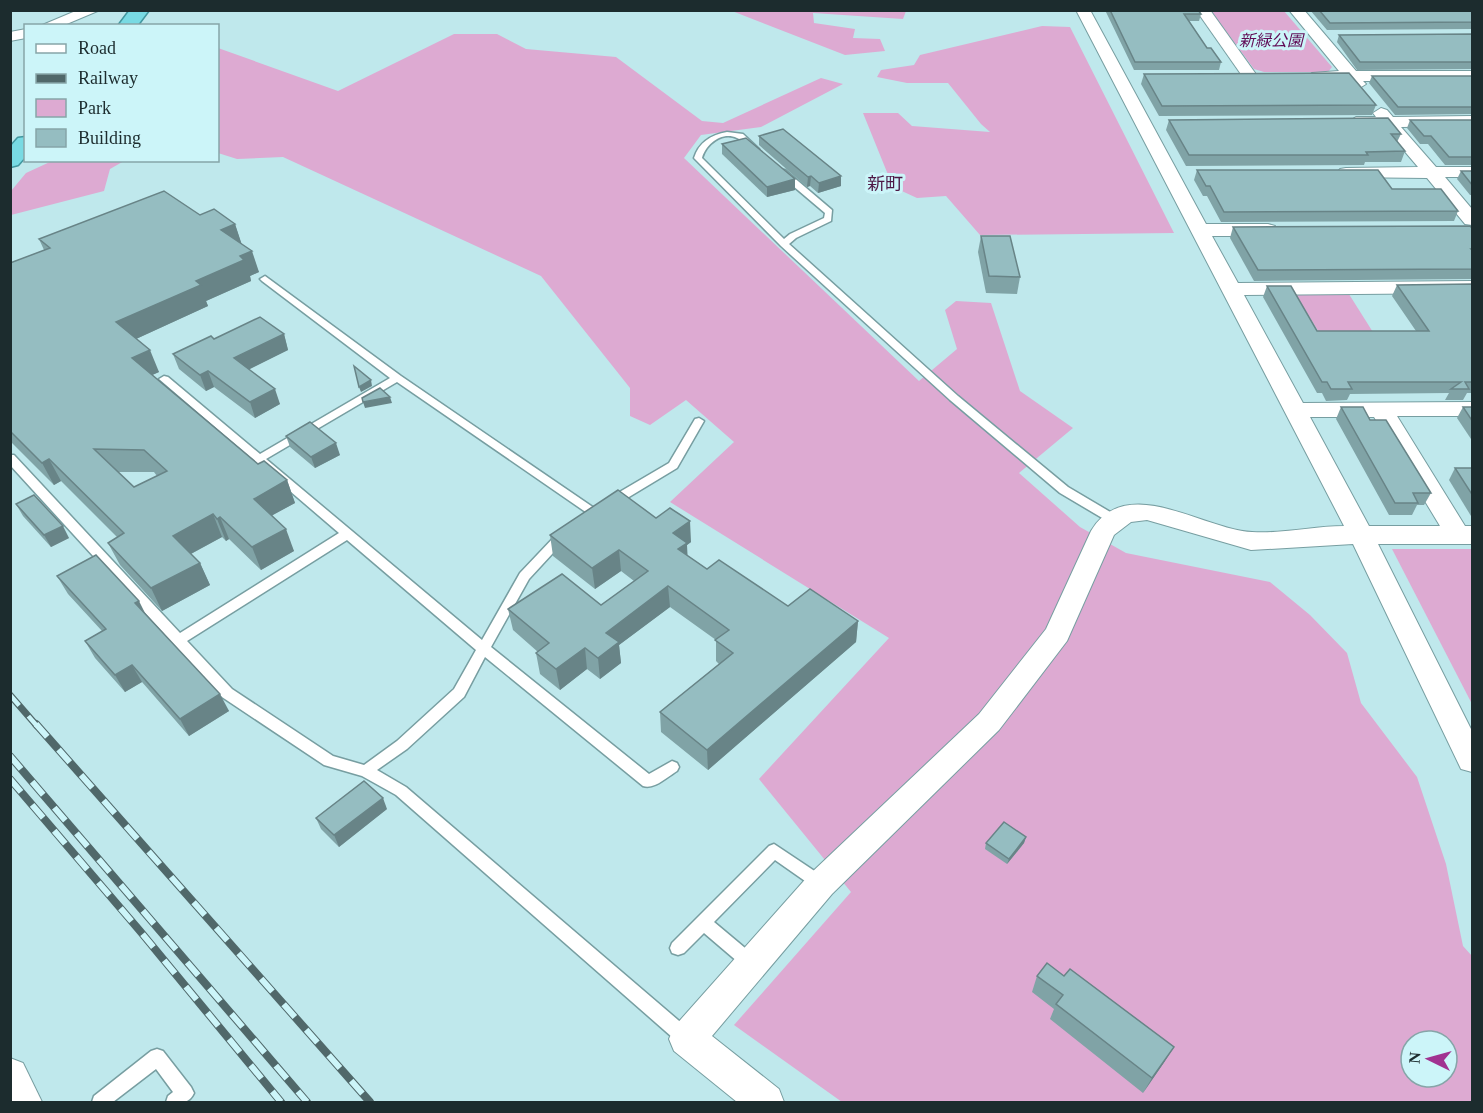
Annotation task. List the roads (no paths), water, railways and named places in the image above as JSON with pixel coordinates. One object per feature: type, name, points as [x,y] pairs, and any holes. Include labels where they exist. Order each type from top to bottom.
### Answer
[{"type":"highway","points":[[129,24],[140,10]]},
{"type":"highway","points":[[10,160],[24,145]]},
{"type":"street","points":[[53,24],[93,10]]},
{"type":"street","points":[[1083,10],[1362,536],[1473,760]]},
{"type":"street","points":[[1203,10],[1255,77],[1226,77]]},
{"type":"street","points":[[1296,10],[1432,172],[1469,226]]},
{"type":"street","points":[[1318,36],[1342,36]]},
{"type":"street","points":[[1306,76],[1473,76]]},
{"type":"street","points":[[1118,77],[1142,77]]},
{"type":"street","points":[[1342,122],[1473,121]]},
{"type":"street","points":[[1143,123],[1166,123]]},
{"type":"street","points":[[1324,173],[1473,172]]},
{"type":"street","points":[[1169,173],[1193,173]]},
{"type":"street","points":[[1199,230],[1282,230]]},
{"type":"street","points":[[1229,289],[1473,287]]},
{"type":"street","points":[[1381,409],[1465,535]]},
{"type":"street","points":[[1295,410],[1473,409]]},
{"type":"street","points":[[766,1102],[687,1039],[821,884],[988,722],[1057,634],[1103,531],[1113,519],[1130,513],[1147,512],[1251,541],[1362,536],[1465,535]]},
{"type":"street","points":[[10,1076],[24,1102]]},
{"type":"lane","points":[[767,159],[741,136],[732,135],[706,141],[699,150],[698,158],[784,244],[954,398],[1064,490],[1113,519]]},
{"type":"lane","points":[[776,167],[829,212],[828,219],[793,236],[784,244]]},
{"type":"lane","points":[[265,279],[584,518]]},
{"type":"lane","points":[[164,378],[346,534],[648,782],[672,767]]},
{"type":"lane","points":[[259,459],[397,378]]},
{"type":"lane","points":[[366,771],[402,745],[459,693],[524,576],[584,518],[674,465],[699,421]]},
{"type":"lane","points":[[10,458],[227,693],[330,761],[366,771],[401,791],[687,1039]]},
{"type":"lane","points":[[179,640],[346,534]]},
{"type":"lane","points":[[678,948],[774,851],[821,884]]},
{"type":"lane","points":[[704,923],[752,964]]},
{"type":"lane","points":[[100,1102],[157,1057],[185,1093],[174,1102]]},
{"type":"railway","points":[[10,695],[37,726]]},
{"type":"railway","points":[[36,724],[370,1102]]},
{"type":"railway","points":[[10,756],[307,1102]]},
{"type":"railway","points":[[10,779],[140,931],[281,1102]]},
{"type":"district","name":"新町","points":[[885,184]]},
{"type":"park label","name":"新緑公園","points":[[1271,40]]}]
